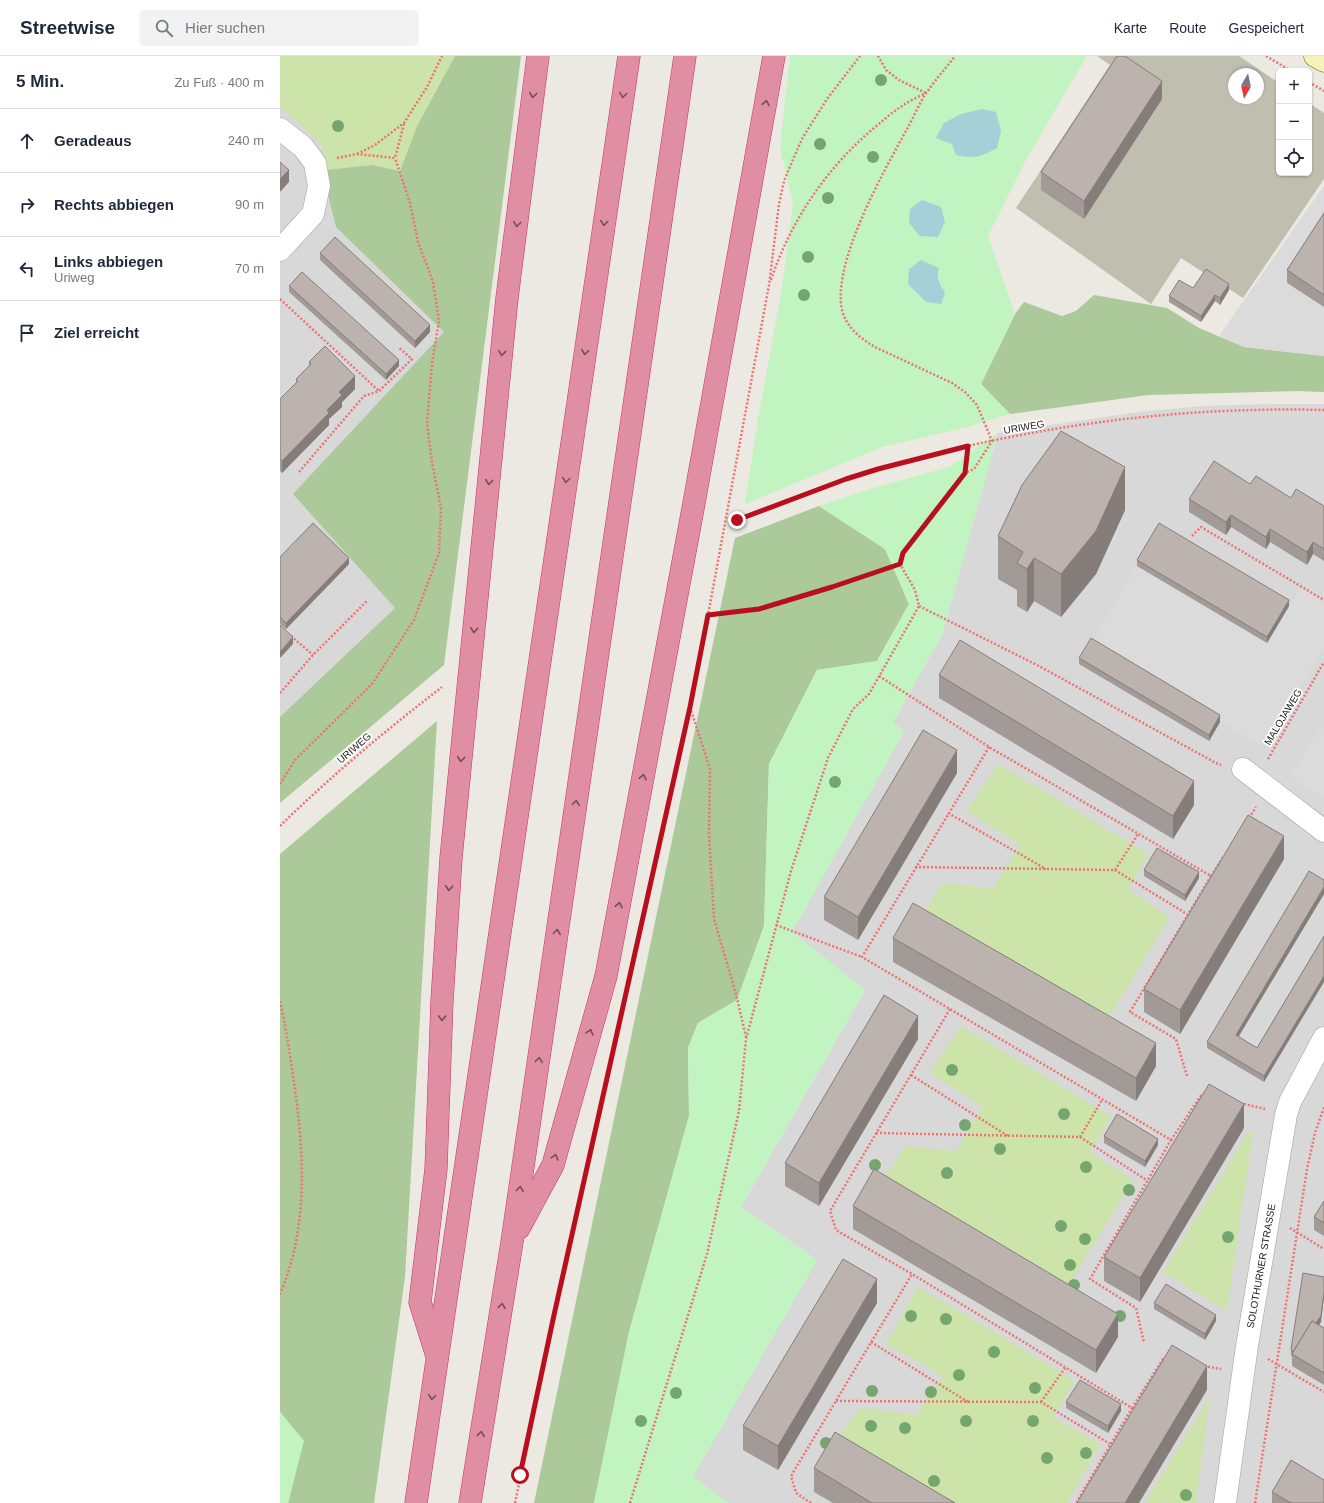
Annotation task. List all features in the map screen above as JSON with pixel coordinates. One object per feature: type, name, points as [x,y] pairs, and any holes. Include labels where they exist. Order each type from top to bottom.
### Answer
[{"type":"highway","points":[[437,1358],[420,1302],[436,1169],[442,1009],[451,858],[508,298],[538,56]]},
{"type":"highway","points":[[416,1503],[629,56]]},
{"type":"highway","points":[[470,1503],[512,1242],[685,56]]},
{"type":"highway","points":[[512,1242],[553,1165],[606,976],[694,503],[774,56]]},
{"type":"main road","points":[[1315,56],[1324,61]]},
{"type":"street","points":[[280,129],[303,147],[315,163],[319,186],[313,214],[280,250]]},
{"type":"street","points":[[1257,780],[1324,831]]},
{"type":"street","name":"SOLOTHURNER STRASSE","points":[[1225,1503],[1247,1346],[1286,1115],[1290,1102],[1324,1038]]},
{"type":"path","points":[[280,784],[295,760],[372,684],[414,620],[439,553],[441,508],[432,462],[427,423],[432,364],[439,321],[433,282],[418,242],[410,203],[395,158],[404,123],[427,87],[442,56]]},
{"type":"path","points":[[641,925],[690,707],[708,615],[769,285],[779,204],[784,182],[803,137],[827,99],[860,56]]},
{"type":"path","points":[[878,56],[886,70],[900,80],[926,93]]},
{"type":"path","points":[[630,1503],[706,1254],[739,1112],[746,1039],[791,871],[828,758],[853,709],[869,694],[918,606],[915,590],[900,564],[903,553],[965,473],[974,469],[992,441],[977,405],[965,392],[952,383],[875,348],[854,332],[847,323],[842,310],[841,296],[843,279],[855,238],[880,180],[926,93],[956,56]]},
{"type":"path","points":[[1266,56],[1286,68]]},
{"type":"path","points":[[1312,84],[1324,92]]},
{"type":"path","points":[[769,285],[783,248],[792,230],[826,177],[856,143],[871,130],[901,106],[926,93]]},
{"type":"path","points":[[315,163],[357,154],[376,145],[404,123]]},
{"type":"path","points":[[357,154],[395,158]]},
{"type":"path","points":[[280,299],[379,392]]},
{"type":"path","points":[[299,472],[364,396],[379,392],[412,359],[399,348]]},
{"type":"path","name":"URIWEG","points":[[737,520],[878,469],[992,441],[1082,426],[1170,414],[1324,410]]},
{"type":"path","points":[[965,473],[968,446]]},
{"type":"path","points":[[1192,536],[1201,527],[1324,600]]},
{"type":"path","points":[[708,615],[759,609],[832,587],[900,564]]},
{"type":"path","points":[[280,693],[312,655],[368,600]]},
{"type":"path","points":[[918,606],[1037,665],[1216,763],[1257,780]]},
{"type":"path","points":[[285,632],[312,655]]},
{"type":"path","name":"MALOJAWEG","points":[[1248,819],[1257,780],[1268,757],[1324,662]]},
{"type":"path","points":[[879,676],[988,747],[1211,876]]},
{"type":"path","name":"URIWEG","points":[[280,826],[362,750],[442,687]]},
{"type":"path","points":[[690,707],[710,769],[709,834],[714,919],[736,994],[746,1039]]},
{"type":"path","points":[[862,957],[988,747]]},
{"type":"path","points":[[948,813],[1046,869]]},
{"type":"path","points":[[1115,870],[1138,834]]},
{"type":"path","points":[[1187,1076],[1176,1039],[1130,1012],[1211,876],[1228,851]]},
{"type":"path","points":[[915,867],[1115,870],[1188,914]]},
{"type":"path","points":[[776,925],[862,957],[1172,1140]]},
{"type":"path","points":[[280,1001],[286,1031],[300,1127],[302,1192],[295,1247],[286,1280],[280,1294]]},
{"type":"path","points":[[950,1009],[830,1211],[836,1230],[912,1274],[1132,1408]]},
{"type":"path","points":[[515,1503],[554,1315],[620,1018]]},
{"type":"path","points":[[911,1075],[1008,1136]]},
{"type":"path","points":[[1144,1343],[1136,1308],[1090,1279],[1172,1140],[1202,1094],[1209,1096]]},
{"type":"path","points":[[1080,1137],[1102,1100]]},
{"type":"path","points":[[1237,1103],[1286,1115]]},
{"type":"path","points":[[1255,1503],[1278,1364],[1296,1232],[1312,1148],[1324,1107]]},
{"type":"path","points":[[876,1133],[1080,1137],[1148,1181]]},
{"type":"path","points":[[1269,1216],[1324,1249]]},
{"type":"path","points":[[811,1503],[796,1493],[791,1476],[912,1274]]},
{"type":"path","points":[[871,1342],[968,1402]]},
{"type":"path","points":[[1247,1346],[1324,1392]]},
{"type":"path","points":[[1076,1503],[1110,1444],[1163,1359],[1170,1360]]},
{"type":"path","points":[[1199,1366],[1243,1374]]},
{"type":"path","points":[[1041,1402],[1065,1368]]},
{"type":"path","points":[[836,1401],[1041,1402],[1110,1444]]},
{"type":"shaded area","points":[[1097,56],[1239,56],[1257,68],[1228,68],[1228,104],[1264,104],[1264,73],[1276,81],[1276,176],[1312,176],[1312,105],[1324,113],[1324,179],[1243,298],[1181,258],[1151,304],[1016,208],[1110,65]]},
{"type":"shaded area","points":[[280,84],[321,117],[450,336],[403,610],[280,717]]},
{"type":"shaded area","points":[[1323,187],[1324,226],[1287,283],[1324,307],[1324,356],[1244,347],[1219,336]]},
{"type":"shaded area","points":[[1324,404],[1324,1503],[729,1503],[692,1477],[817,1260],[741,1207],[865,990],[792,932],[903,732],[893,722],[942,635],[998,433],[1138,412],[1202,406]]},
{"type":"shaded area","points":[[1137,566],[1267,643],[1300,588],[1324,602],[1324,648],[1262,746],[1091,644]]},
{"type":"shaded area","points":[[1321,727],[1324,729],[1324,798],[1290,776]]},
{"type":"green space","points":[[280,56],[455,56],[417,126],[400,171],[372,165],[326,170],[322,145],[280,106]]},
{"type":"green space","points":[[455,56],[521,56],[444,665],[280,803],[280,717],[395,608],[293,494],[444,332],[336,227],[329,199],[326,170],[372,165],[400,171],[417,126]]},
{"type":"green space","points":[[790,56],[1087,56],[1028,156],[988,236],[1015,314],[981,384],[1010,414],[967,427],[882,447],[745,504],[758,419],[782,288],[793,203],[780,148]]},
{"type":"green space","points":[[1094,295],[1167,308],[1199,328],[1244,347],[1324,356],[1324,392],[1297,391],[1148,395],[1010,414],[981,384],[1015,314],[1024,302],[1062,316],[1076,311]]},
{"type":"green space","points":[[998,433],[942,635],[893,722],[904,732],[792,932],[865,990],[741,1207],[817,1260],[693,1477],[729,1503],[594,1503],[629,1332],[689,1116],[688,1048],[698,1023],[737,1000],[764,926],[769,764],[817,670],[877,661],[909,604],[885,549],[819,506],[870,489],[949,467]]},
{"type":"green space","points":[[819,506],[885,549],[909,604],[877,661],[817,670],[769,764],[764,926],[737,1000],[698,1023],[688,1048],[689,1116],[629,1332],[594,1503],[534,1503],[735,538]]},
{"type":"green space","points":[[437,721],[405,1277],[374,1503],[288,1503],[303,1441],[280,1412],[280,854]]},
{"type":"green space","points":[[998,764],[1148,854],[1128,890],[1170,917],[1104,1025],[923,913],[943,883],[993,888],[1020,845],[967,811]]},
{"type":"green space","points":[[961,1026],[1111,1116],[1090,1152],[1133,1180],[1067,1288],[885,1176],[906,1146],[956,1151],[983,1107],[930,1073]]},
{"type":"green space","points":[[1249,1131],[1253,1133],[1227,1311],[1163,1272]]},
{"type":"green space","points":[[918,1287],[1075,1381],[1053,1417],[1100,1444],[1067,1503],[949,1503],[839,1437],[860,1408],[917,1415],[943,1376],[886,1344]]},
{"type":"green space","points":[[1210,1396],[1196,1503],[1145,1503]]},
{"type":"green space","points":[[280,1412],[304,1441],[288,1503],[280,1503]]},
{"type":"water","points":[[982,109],[996,112],[1001,131],[997,148],[973,157],[956,155],[952,144],[936,138],[944,123],[961,114]]},
{"type":"water","points":[[922,200],[941,207],[945,222],[938,237],[920,236],[909,223],[910,209]]},
{"type":"water","points":[[921,260],[939,268],[938,278],[945,293],[941,304],[926,302],[908,284],[909,269]]},
{"type":"building","points":[[1117,56],[1125,56],[1162,81],[1084,201],[1041,172]]},
{"type":"building","points":[[280,162],[289,170],[280,179]]},
{"type":"building","points":[[1324,213],[1324,295],[1287,270]]},
{"type":"building","points":[[335,237],[430,325],[415,341],[320,253]]},
{"type":"building","points":[[1206,269],[1229,284],[1220,298],[1215,295],[1201,316],[1169,296],[1179,280],[1193,288]]},
{"type":"building","points":[[302,272],[399,360],[386,374],[289,286]]},
{"type":"building","points":[[325,346],[355,376],[339,392],[342,395],[327,410],[329,413],[282,461],[280,459],[280,399],[298,381],[296,379],[311,364],[309,362]]},
{"type":"building","points":[[1061,431],[1125,467],[1096,531],[1061,574],[1034,558],[1027,569],[1017,563],[1023,552],[998,536],[1022,485]]},
{"type":"building","points":[[1214,461],[1250,484],[1256,476],[1291,498],[1296,489],[1324,506],[1324,549],[1313,542],[1307,552],[1270,529],[1266,537],[1231,515],[1226,522],[1189,499]]},
{"type":"building","points":[[313,523],[349,558],[286,623],[280,617],[280,557]]},
{"type":"building","points":[[1159,523],[1289,600],[1267,637],[1137,560]]},
{"type":"building","points":[[280,625],[293,637],[280,652]]},
{"type":"building","points":[[1091,638],[1220,715],[1209,735],[1079,658]]},
{"type":"building","points":[[960,640],[1194,781],[1173,816],[939,675]]},
{"type":"building","points":[[923,730],[957,750],[858,917],[824,897]]},
{"type":"building","points":[[1248,815],[1284,836],[1180,1010],[1144,989]]},
{"type":"building","points":[[1157,848],[1199,872],[1185,895],[1144,870]]},
{"type":"building","points":[[1309,871],[1324,880],[1324,887],[1236,1035],[1257,1048],[1324,936],[1324,976],[1264,1076],[1207,1042]]},
{"type":"building","points":[[913,903],[1156,1043],[1136,1078],[893,938]]},
{"type":"building","points":[[884,995],[918,1016],[819,1183],[785,1163]]},
{"type":"building","points":[[1209,1084],[1244,1104],[1140,1278],[1104,1257]]},
{"type":"building","points":[[1117,1114],[1158,1139],[1145,1161],[1104,1136]]},
{"type":"building","points":[[874,1169],[1118,1314],[1096,1350],[853,1206]]},
{"type":"building","points":[[1324,1201],[1324,1223],[1314,1217]]},
{"type":"building","points":[[843,1259],[877,1279],[778,1446],[743,1426]]},
{"type":"building","points":[[1303,1273],[1324,1277],[1321,1316],[1316,1323],[1312,1321],[1293,1352],[1291,1349]]},
{"type":"building","points":[[1166,1284],[1216,1315],[1205,1334],[1154,1303]]},
{"type":"building","points":[[1312,1321],[1324,1328],[1324,1373],[1292,1354]]},
{"type":"building","points":[[1172,1345],[1207,1366],[1125,1503],[1077,1503]]},
{"type":"building","points":[[1080,1380],[1121,1404],[1108,1426],[1066,1402]]},
{"type":"building","points":[[835,1432],[955,1503],[872,1503],[814,1468]]},
{"type":"building","points":[[1291,1460],[1324,1480],[1324,1503],[1291,1503],[1272,1492]]},
{"type":"route","points":[[520,1475],[554,1315],[690,707],[708,615],[759,609],[832,587],[900,564],[903,553],[965,473],[968,446],[933,454],[846,479],[737,520]]}]
